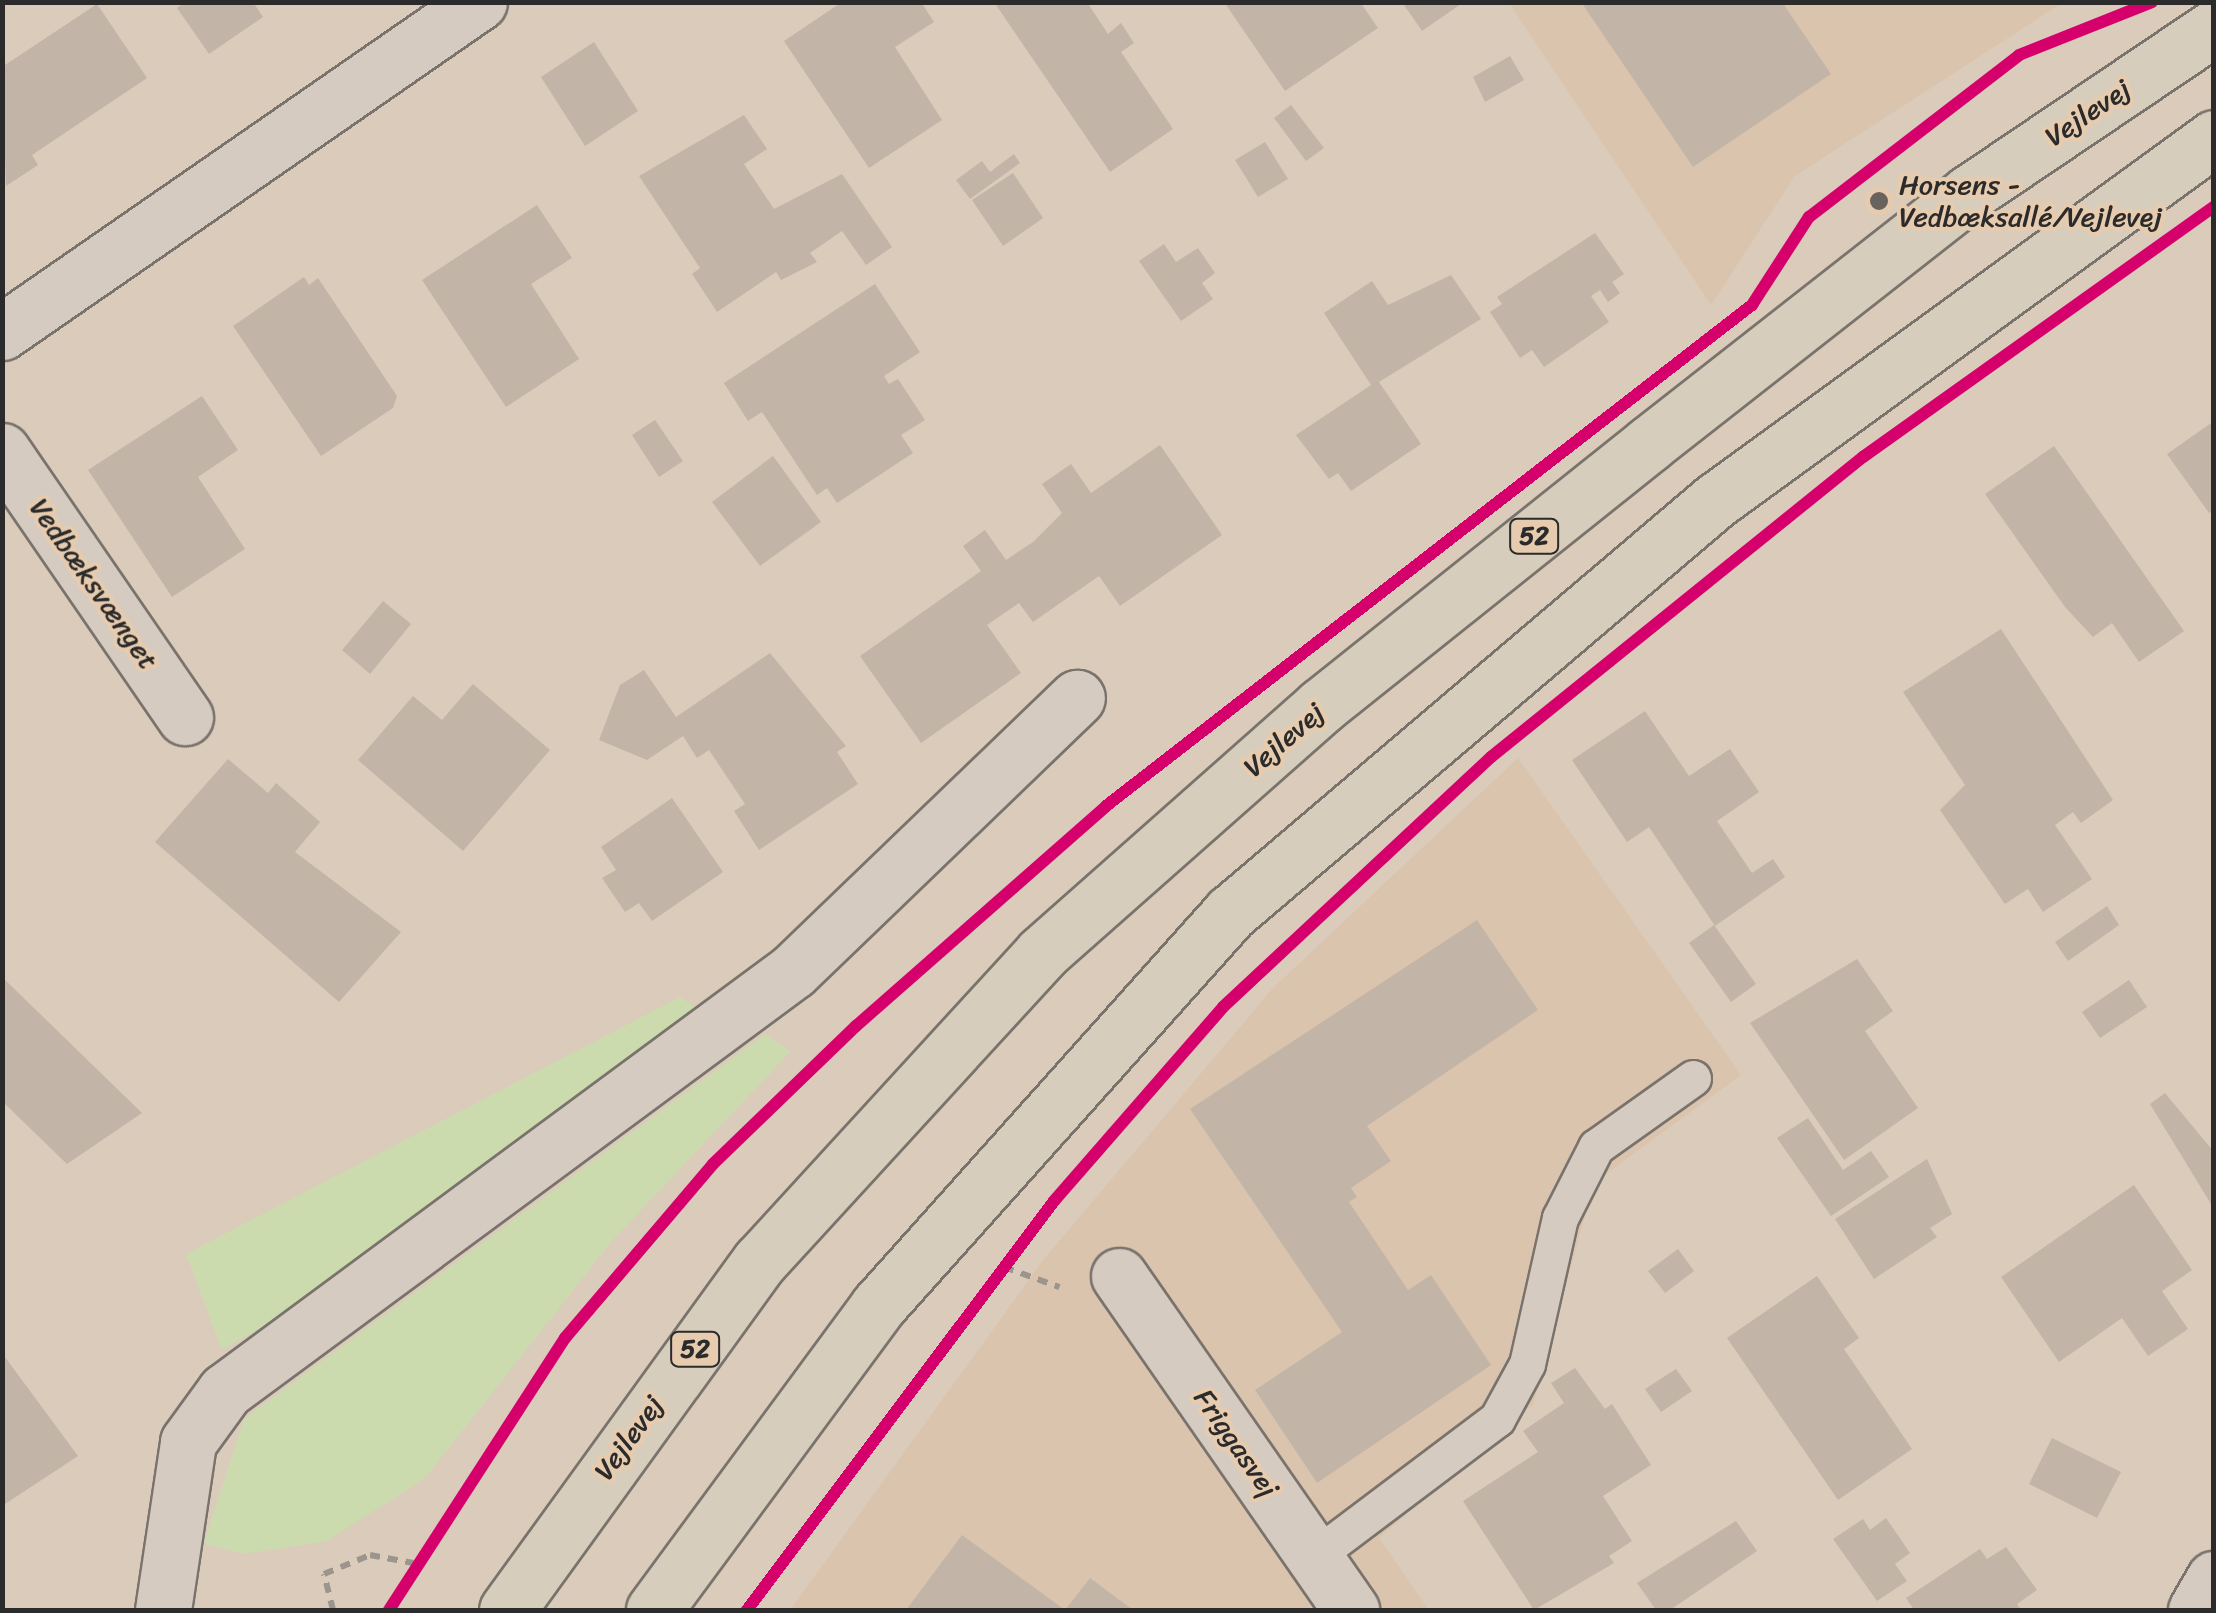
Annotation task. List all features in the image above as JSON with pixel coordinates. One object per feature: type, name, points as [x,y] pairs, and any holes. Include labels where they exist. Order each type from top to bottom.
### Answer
[{"type":"main road","name":"Vejlevej","points":[[506,1610],[760,1260],[1042,953],[1321,706],[1649,444],[1968,193],[2214,28]]},
{"type":"main road","points":[[654,1610],[878,1306],[1230,913],[1715,500],[2014,276],[2214,138]]},
{"type":"street","points":[[2,332],[479,2]]},
{"type":"street","name":"Vedbæksvænget","points":[[2,451],[186,716]]},
{"type":"street","points":[[163,1610],[188,1442],[225,1390],[793,971],[1076,698]]},
{"type":"street","name":"Friggasvej","points":[[1119,1276],[1351,1610]]},
{"type":"street","points":[[2196,1610],[2214,1579]]},
{"type":"lane","points":[[1315,1556],[1497,1419],[1528,1364],[1560,1218],[1596,1146],[1693,1078]]},
{"type":"path","points":[[992,1283],[1014,1254]]},
{"type":"path","points":[[405,1579],[424,1547]]},
{"type":"path","points":[[333,1610],[324,1574],[370,1555],[414,1563]]},
{"type":"shaded area","points":[[1509,3],[2062,3],[1795,176],[1711,305]]},
{"type":"shaded area","points":[[1518,758],[1741,1075],[1594,1183],[1533,1405],[1379,1538],[1429,1610],[790,1610],[1044,1259],[1274,987]]},
{"type":"green space","points":[[680,997],[711,1018],[418,1237],[222,1350],[186,1254]]},
{"type":"green space","points":[[765,1034],[790,1052],[611,1242],[425,1478],[327,1541],[243,1554],[204,1543],[244,1419]]},
{"type":"building","points":[[185,2],[253,2],[263,17],[209,54],[177,8]]},
{"type":"building","points":[[842,2],[921,2],[934,22],[895,47],[942,120],[869,168],[784,41]]},
{"type":"building","points":[[994,2],[1087,2],[1108,34],[1121,23],[1134,43],[1121,52],[1173,129],[1110,172]]},
{"type":"building","points":[[1224,2],[1360,2],[1378,28],[1285,91]]},
{"type":"building","points":[[1402,2],[1464,2],[1422,31]]},
{"type":"building","points":[[1581,2],[1782,2],[1831,74],[1693,167]]},
{"type":"building","points":[[97,4],[147,78],[32,155],[38,165],[6,186],[2,67]]},
{"type":"building","points":[[594,42],[638,111],[585,146],[541,77]]},
{"type":"building","points":[[1510,56],[1524,80],[1485,102],[1473,77]]},
{"type":"building","points":[[1291,105],[1324,148],[1306,161],[1274,118]]},
{"type":"building","points":[[744,115],[767,149],[744,164],[774,209],[842,174],[892,247],[866,265],[842,231],[810,253],[817,262],[781,280],[776,272],[717,312],[692,274],[700,268],[639,176]]},
{"type":"building","points":[[1265,142],[1288,179],[1258,197],[1235,160]]},
{"type":"building","points":[[1014,154],[1020,163],[970,199],[956,180],[982,161],[990,172]]},
{"type":"building","points":[[1013,173],[1043,218],[1003,246],[972,200]]},
{"type":"building","points":[[537,205],[572,258],[531,284],[579,359],[506,407],[422,280]]},
{"type":"building","points":[[1595,233],[1624,274],[1612,282],[1620,293],[1608,302],[1600,290],[1591,296],[1609,322],[1544,367],[1532,350],[1520,358],[1490,312],[1502,304],[1497,297]]},
{"type":"building","points":[[1164,244],[1176,262],[1198,248],[1215,273],[1202,283],[1213,299],[1181,321],[1139,261]]},
{"type":"building","points":[[1451,275],[1481,319],[1379,382],[1421,444],[1351,491],[1338,473],[1329,479],[1296,435],[1371,385],[1324,313],[1372,281],[1388,305]]},
{"type":"building","points":[[304,277],[309,285],[318,278],[397,396],[393,408],[321,456],[233,326]]},
{"type":"building","points":[[875,284],[920,352],[884,376],[889,384],[898,379],[925,420],[901,435],[913,453],[837,503],[827,488],[817,495],[762,412],[748,421],[724,383]]},
{"type":"building","points":[[202,396],[238,450],[198,477],[245,549],[172,597],[88,470]]},
{"type":"building","points":[[655,420],[683,461],[659,477],[632,435]]},
{"type":"building","points":[[2214,421],[2214,510],[2209,513],[2167,454]]},
{"type":"building","points":[[1160,445],[1222,535],[1120,606],[1099,576],[1033,622],[1019,603],[987,625],[1021,673],[921,743],[860,656],[981,571],[963,546],[985,530],[1006,560],[1033,542],[1062,513],[1042,484],[1071,464],[1091,493]]},
{"type":"building","points":[[2054,446],[2184,631],[2139,662],[2112,623],[2093,637],[2065,607],[1985,494]]},
{"type":"building","points":[[773,456],[821,522],[760,566],[712,502]]},
{"type":"building","points":[[383,601],[411,624],[370,674],[342,650]]},
{"type":"building","points":[[2001,629],[2113,800],[2081,823],[2073,812],[2055,825],[2092,879],[2043,912],[2028,889],[2005,904],[1940,810],[1965,785],[1903,692]]},
{"type":"building","points":[[770,653],[846,746],[837,752],[858,784],[759,850],[734,811],[745,804],[709,750],[697,758],[683,736],[647,760],[599,740],[620,685],[644,670],[676,717]]},
{"type":"building","points":[[473,684],[550,750],[463,851],[358,760],[413,696],[442,720]]},
{"type":"building","points":[[1645,711],[1689,776],[1730,749],[1759,792],[1717,821],[1752,873],[1773,859],[1785,877],[1715,926],[1649,827],[1627,842],[1572,760]]},
{"type":"building","points":[[228,759],[268,793],[276,783],[320,822],[295,852],[401,932],[339,1002],[155,842]]},
{"type":"building","points":[[672,798],[723,872],[652,921],[639,903],[625,912],[602,878],[616,870],[601,847]]},
{"type":"building","points":[[2107,906],[2119,925],[2068,961],[2055,942]]},
{"type":"building","points":[[1477,920],[1538,1010],[1367,1126],[1391,1161],[1351,1188],[1357,1197],[1349,1202],[1408,1290],[1431,1275],[1491,1365],[1317,1483],[1255,1390],[1342,1332],[1190,1109]]},
{"type":"building","points":[[1714,925],[1756,984],[1731,1002],[1689,943]]},
{"type":"building","points":[[1857,959],[1893,1011],[1865,1031],[1918,1108],[1844,1160],[1750,1023]]},
{"type":"building","points":[[2,977],[142,1113],[67,1164],[2,1101]]},
{"type":"building","points":[[2129,980],[2147,1007],[2100,1038],[2082,1012]]},
{"type":"building","points":[[2165,1093],[2214,1152],[2214,1209],[2150,1104]]},
{"type":"building","points":[[1808,1118],[1843,1170],[1871,1151],[1889,1177],[1831,1216],[1777,1138]]},
{"type":"building","points":[[1927,1159],[1952,1214],[1930,1228],[1937,1237],[1874,1279],[1835,1219]]},
{"type":"building","points":[[2134,1185],[2192,1270],[2162,1291],[2188,1329],[2148,1356],[2122,1318],[2059,1362],[2001,1277]]},
{"type":"building","points":[[1678,1249],[1694,1271],[1665,1293],[1648,1271]]},
{"type":"building","points":[[1817,1276],[1859,1338],[1844,1349],[1912,1449],[1838,1500],[1727,1338]]},
{"type":"building","points":[[2,1353],[78,1456],[2,1506]]},
{"type":"building","points":[[1575,1368],[1605,1409],[1612,1404],[1651,1465],[1603,1496],[1632,1541],[1609,1556],[1614,1563],[1534,1610],[1463,1501],[1538,1452],[1523,1431],[1564,1403],[1551,1383]]},
{"type":"building","points":[[1676,1369],[1692,1391],[1661,1412],[1645,1389]]},
{"type":"building","points":[[2052,1438],[2121,1472],[2097,1518],[2029,1484]]},
{"type":"building","points":[[1886,1518],[1910,1553],[1895,1564],[1907,1581],[1877,1601],[1833,1539],[1863,1519],[1870,1530]]},
{"type":"building","points":[[1736,1521],[1757,1551],[1670,1610],[1656,1610],[1637,1583]]},
{"type":"building","points":[[962,1535],[1065,1610],[906,1610]]},
{"type":"building","points":[[2006,1547],[2037,1590],[2017,1604],[2021,1610],[1914,1610],[1906,1598],[1980,1549],[1987,1559]]},
{"type":"building","points":[[1090,1578],[1133,1610],[1065,1610]]},
{"type":"cycle path","points":[[389,1610],[565,1338],[713,1164],[856,1026],[1106,806],[1752,305],[1809,217],[2019,55],[2152,2]]},
{"type":"cycle path","points":[[747,1610],[1054,1201],[1223,1007],[1491,757],[1863,457],[2214,207]]},
{"type":"place","name":"Horsens - Vedbæksallé/Vejlevej","points":[[1879,201]]}]
